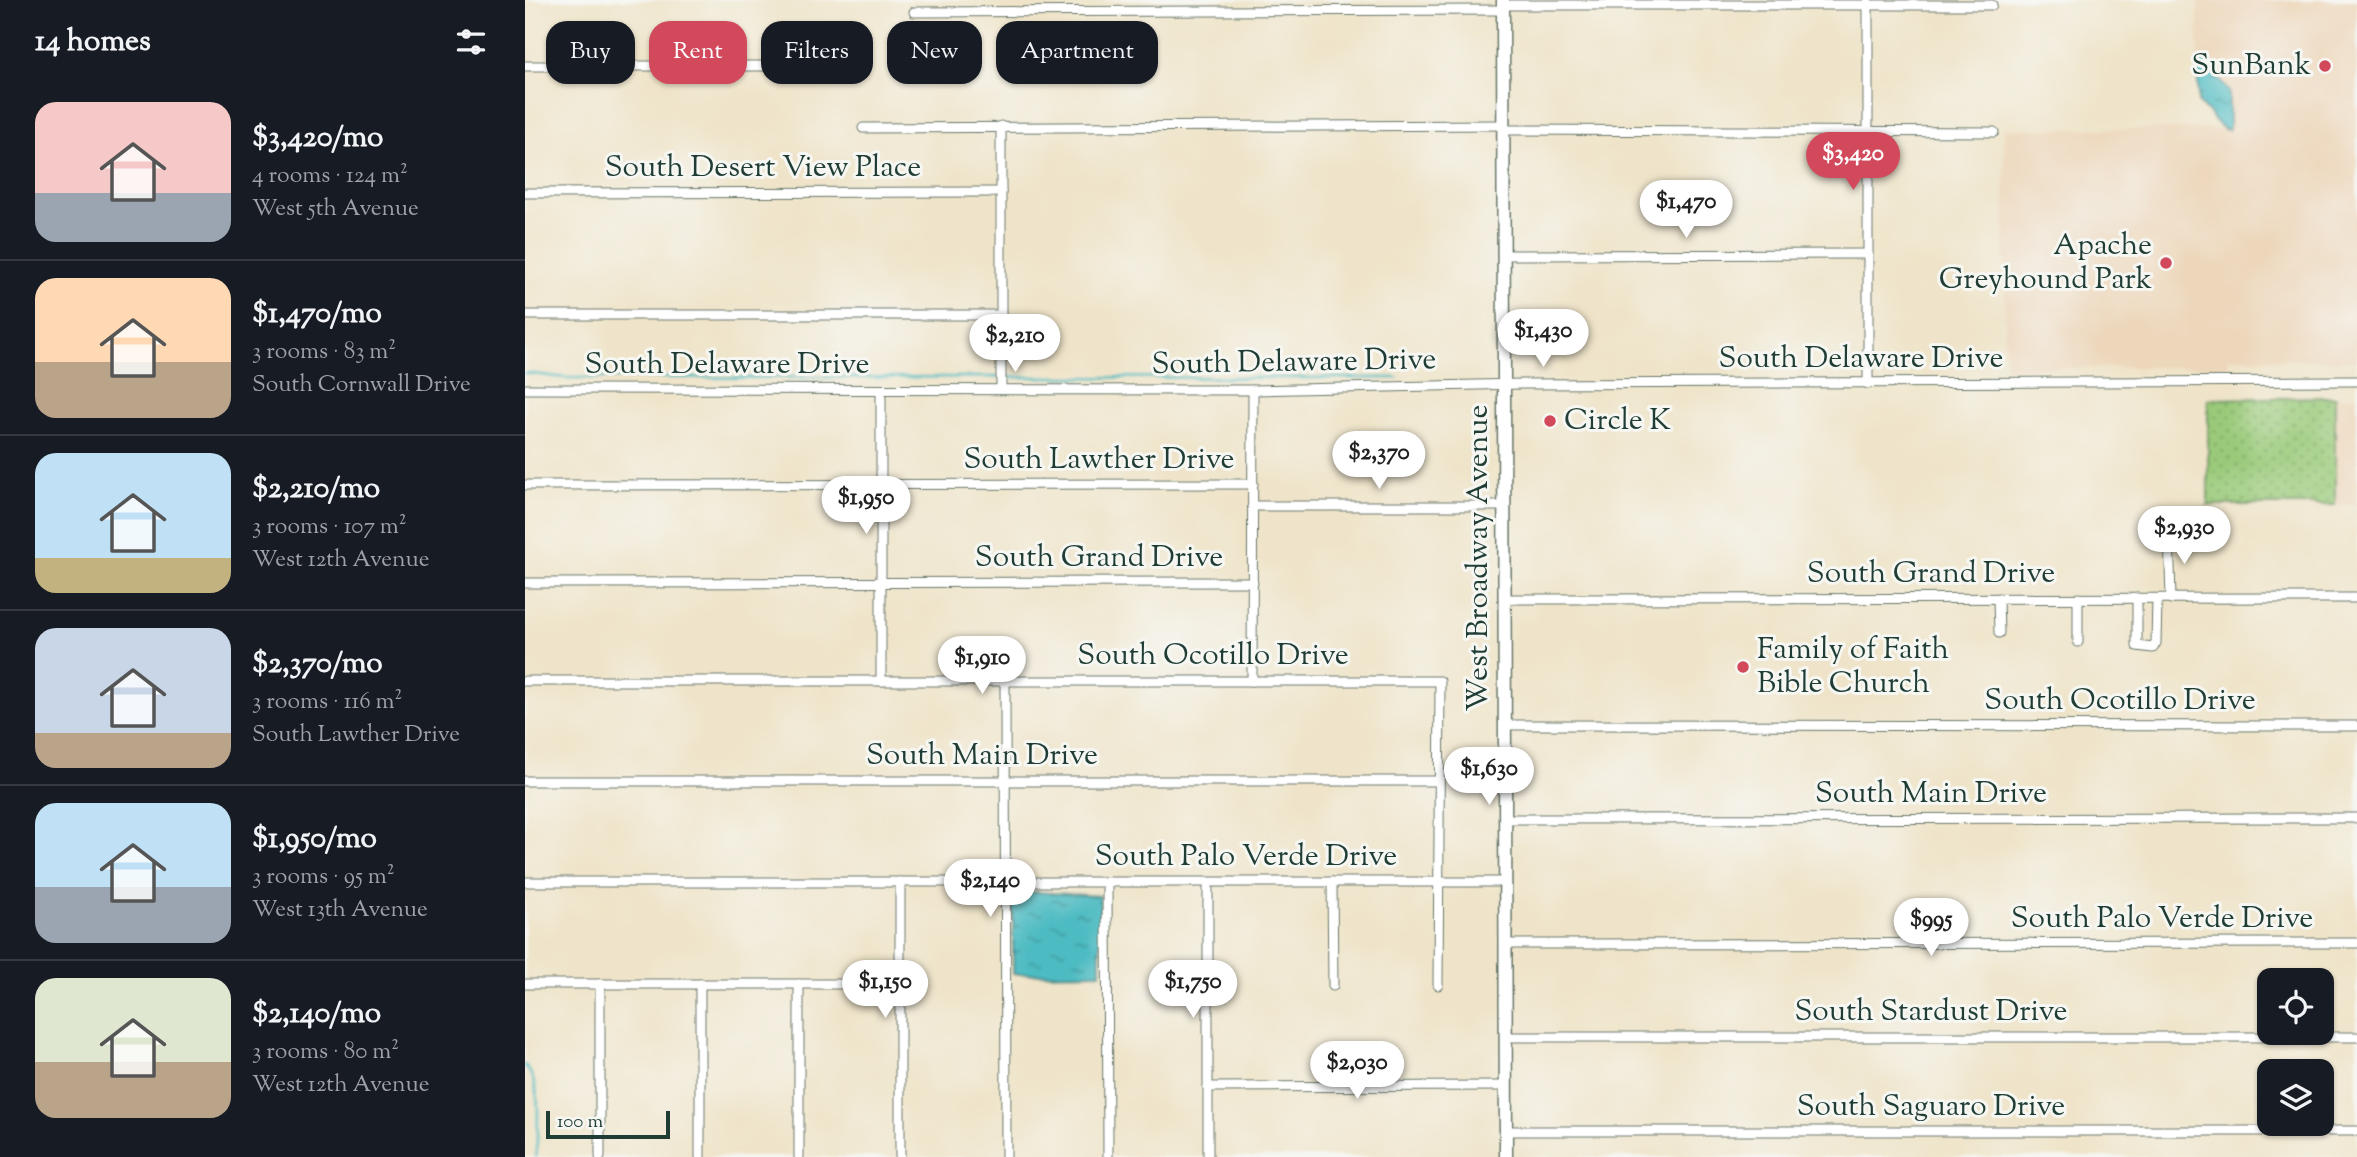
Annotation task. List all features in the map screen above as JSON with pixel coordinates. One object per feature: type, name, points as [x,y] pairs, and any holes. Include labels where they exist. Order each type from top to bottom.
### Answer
[{"type":"main road","name":"West Broadway Avenue","points":[[1503,5],[1506,1157]]},
{"type":"street","points":[[1868,3],[1868,384]]},
{"type":"street","points":[[914,12],[1503,5],[1992,5]]},
{"type":"street","points":[[525,66],[761,66]]},
{"type":"street","points":[[1001,126],[1001,381]]},
{"type":"street","points":[[863,128],[1504,127],[1993,132]]},
{"type":"street","name":"South Desert View Place","points":[[525,193],[1001,192]]},
{"type":"street","points":[[1504,255],[1868,254]]},
{"type":"street","points":[[525,315],[1001,315]]},
{"type":"street","name":"South Delaware Drive","points":[[525,389],[881,390],[1001,381],[1253,390],[1504,384],[2357,381]]},
{"type":"street","points":[[881,390],[881,681]]},
{"type":"street","points":[[1252,681],[1253,390]]},
{"type":"street","name":"South Lawther Drive","points":[[525,485],[1253,484]]},
{"type":"street","name":"South Lawther Drive","points":[[1253,506],[1505,506]]},
{"type":"street","points":[[2169,531],[2171,599]]},
{"type":"street","name":"South Grand Drive","points":[[525,583],[1253,582]]},
{"type":"street","points":[[1998,598],[1999,633]]},
{"type":"street","points":[[2078,598],[2078,642]]},
{"type":"street","points":[[2137,598],[2137,646],[2141,649],[2153,648],[2156,643],[2157,598]]},
{"type":"street","name":"South Grand Drive","points":[[1505,599],[2357,598]]},
{"type":"street","name":"South Ocotillo Drive","points":[[525,681],[1440,681],[1439,780]]},
{"type":"street","points":[[1005,681],[1006,1157]]},
{"type":"street","name":"South Ocotillo Drive","points":[[1505,725],[2357,726]]},
{"type":"street","points":[[1438,985],[1439,780]]},
{"type":"street","name":"South Main Drive","points":[[525,781],[1439,780]]},
{"type":"street","name":"South Main Drive","points":[[1505,819],[2357,818]]},
{"type":"street","name":"South Palo Verde Drive","points":[[525,882],[1506,882]]},
{"type":"street","points":[[900,882],[901,1157]]},
{"type":"street","points":[[1107,882],[1108,1157]]},
{"type":"street","points":[[1208,882],[1208,1157]]},
{"type":"street","points":[[1332,882],[1333,986]]},
{"type":"street","name":"South Palo Verde Drive","points":[[1506,944],[2357,943]]},
{"type":"street","points":[[525,984],[900,984]]},
{"type":"street","points":[[600,984],[600,1157]]},
{"type":"street","points":[[700,984],[700,1157]]},
{"type":"street","points":[[799,984],[799,1157]]},
{"type":"street","name":"South Stardust Drive","points":[[1506,1037],[2357,1037]]},
{"type":"street","points":[[1208,1087],[1506,1086]]},
{"type":"street","name":"South Saguaro Drive","points":[[1506,1131],[2357,1131]]},
{"type":"shaded area","points":[[2198,0],[2357,0],[2357,361],[2229,358],[2228,367],[2005,368],[2004,129],[2229,129],[2215,75],[2205,61],[2198,61]]},
{"type":"shaded area","points":[[2335,397],[2357,397],[2357,505],[2335,505]]},
{"type":"green space","points":[[2335,397],[2335,505],[2208,505],[2208,399]]},
{"type":"water","points":[[2198,61],[2205,61],[2229,92],[2229,130],[2223,129],[2198,102]]},
{"type":"water","points":[[1019,891],[1100,896],[1100,973],[1013,974],[1013,897]]},
{"type":"waterway","points":[[525,373],[566,378],[998,377]]},
{"type":"waterway","points":[[1004,377],[1397,378]]},
{"type":"waterway","points":[[525,1065],[535,1085],[537,1097],[536,1157]]},
{"type":"place","name":"SunBank","points":[[2325,66]]},
{"type":"place","name":"Apache Greyhound Park","points":[[2166,263]]},
{"type":"place","name":"Circle K","points":[[1550,421]]},
{"type":"place","name":"Family of Faith Bible Church","points":[[1743,667]]}]
